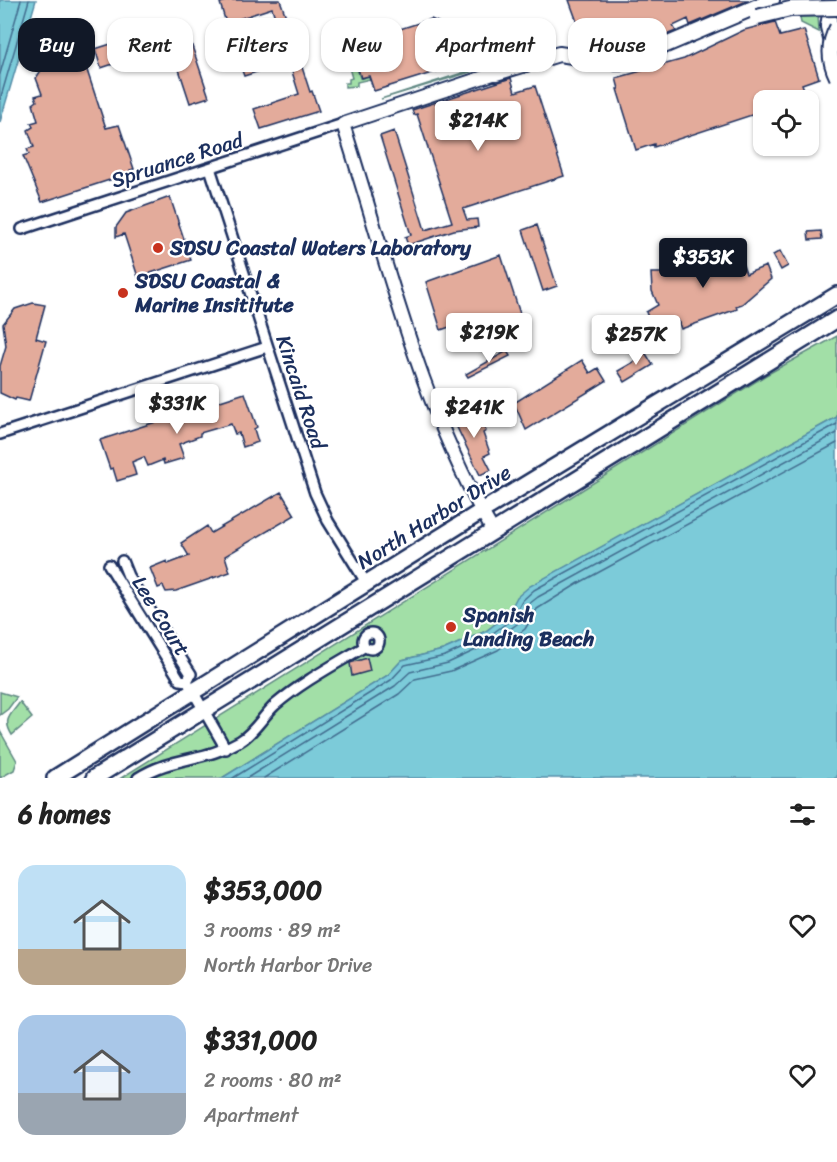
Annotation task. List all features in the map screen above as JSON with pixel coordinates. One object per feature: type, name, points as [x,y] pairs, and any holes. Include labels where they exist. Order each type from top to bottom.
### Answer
[{"type":"main road","points":[[496,73],[559,54],[619,63],[633,60],[772,0]]},
{"type":"main road","points":[[832,0],[833,34],[837,54]]},
{"type":"main road","points":[[496,73],[559,62],[614,69],[630,68],[688,48],[757,16],[790,9],[837,8]]},
{"type":"main road","points":[[833,34],[830,50],[831,62],[837,77]]},
{"type":"main road","name":"North Harbor Drive","points":[[55,778],[190,686],[367,584],[482,511],[837,295]]},
{"type":"main road","name":"North Harbor Drive","points":[[94,778],[837,319]]},
{"type":"street","points":[[493,531],[435,410],[343,124],[496,73]]},
{"type":"street","name":"Spruance Road","points":[[22,229],[343,124]]},
{"type":"street","name":"Kincaid Road","points":[[210,168],[315,493],[328,521],[367,584]]},
{"type":"street","points":[[0,434],[267,347]]},
{"type":"street","name":"Lee Court","points":[[122,561],[128,576],[191,674],[190,686]]},
{"type":"street","name":"Lee Court","points":[[109,565],[180,680],[190,686],[226,749]]},
{"type":"street","points":[[138,778],[155,767],[216,754],[244,739],[261,718],[292,692],[364,647]]},
{"type":"green space","points":[[812,0],[822,0],[818,14],[819,32],[801,23],[799,13],[810,6]]},
{"type":"green space","points":[[350,72],[358,72],[360,78],[369,76],[370,79],[357,82],[357,86],[345,87],[345,83],[349,83],[349,79],[352,78]]},
{"type":"green space","points":[[465,72],[470,72],[381,99]]},
{"type":"green space","points":[[837,336],[837,417],[531,586],[508,614],[486,631],[443,650],[402,660],[388,675],[222,778],[121,778],[766,375]]},
{"type":"green space","points":[[0,692],[17,697],[0,715]]},
{"type":"green space","points":[[20,702],[32,718],[12,735],[8,721]]},
{"type":"green space","points":[[0,731],[17,761],[14,770],[0,778]]},
{"type":"water","points":[[0,0],[36,0],[31,18],[18,18],[18,61],[0,122]]},
{"type":"water","points":[[837,417],[837,778],[222,778],[388,675],[402,660],[443,650],[486,631],[508,614],[517,597],[530,586]]},
{"type":"building","points":[[230,0],[280,0],[287,18],[275,18],[272,8],[241,18],[224,18],[220,3]]},
{"type":"building","points":[[569,0],[749,0],[690,25],[688,19],[673,26],[676,31],[667,35],[667,18],[576,18]]},
{"type":"building","points":[[775,22],[780,36],[804,30],[819,78],[802,84],[804,90],[753,90],[753,115],[654,147],[654,144],[636,150],[617,89],[619,89],[616,78],[637,72],[667,72],[667,64],[684,59],[744,30]]},
{"type":"building","points":[[415,24],[415,72],[435,72],[374,91],[369,76],[361,78],[359,72],[403,72],[403,28]]},
{"type":"building","points":[[107,45],[107,66],[101,68],[95,49]]},
{"type":"building","points":[[193,49],[209,97],[190,103],[180,72],[193,72]]},
{"type":"building","points":[[40,72],[88,72],[106,128],[119,125],[134,169],[130,170],[131,173],[42,202],[23,156],[29,154],[27,149],[34,147],[28,130],[33,127],[31,123],[38,121],[33,104],[37,101],[35,96],[42,94],[36,78]]},
{"type":"building","points":[[243,72],[257,72],[244,76]]},
{"type":"building","points":[[292,72],[304,72],[319,111],[261,129],[254,109],[299,94]]},
{"type":"building","points":[[511,78],[515,92],[535,86],[564,176],[463,209],[467,220],[477,219],[478,227],[454,230],[408,245],[405,237],[411,235],[380,136],[394,131],[425,230],[452,222],[417,114],[414,115],[412,110]]},
{"type":"building","name":"SDSU Coastal Waters Laboratory","points":[[170,197],[191,260],[138,277],[124,234],[116,237],[116,227],[126,213]]},
{"type":"building","points":[[537,225],[557,286],[543,291],[523,230]]},
{"type":"building","points":[[821,231],[822,239],[809,240],[808,232]]},
{"type":"building","points":[[726,245],[729,253],[733,251],[738,266],[743,265],[746,274],[766,266],[771,279],[742,304],[736,306],[737,309],[681,329],[678,320],[674,322],[673,319],[651,326],[646,312],[658,305],[652,291],[651,273],[661,273],[677,268],[685,261]]},
{"type":"building","points":[[780,251],[788,266],[781,270],[773,255]]},
{"type":"building","points":[[501,255],[523,323],[481,337],[475,318],[441,330],[426,282]]},
{"type":"building","points":[[33,303],[45,305],[36,338],[46,341],[29,401],[16,398],[15,400],[0,393],[0,366],[6,346],[3,324],[15,309]]},
{"type":"building","points":[[643,349],[653,365],[625,382],[618,371],[639,359],[635,353]]},
{"type":"building","points":[[507,351],[510,356],[468,377],[466,374]]},
{"type":"building","points":[[582,360],[590,373],[598,368],[606,381],[526,430],[514,403]]},
{"type":"building","points":[[245,393],[257,427],[254,429],[258,442],[243,447],[239,433],[235,434],[231,424],[200,433],[200,436],[179,444],[184,458],[164,464],[163,460],[148,466],[144,457],[132,462],[136,475],[117,481],[113,468],[110,469],[100,440]]},
{"type":"building","points":[[475,408],[486,431],[483,433],[490,453],[484,456],[491,470],[480,475],[453,419]]},
{"type":"building","points":[[281,492],[295,515],[225,556],[230,572],[176,591],[166,592],[163,586],[158,588],[150,568],[189,556],[181,543],[207,526],[211,533]]},
{"type":"building","points":[[367,658],[370,671],[352,676],[350,663]]},
{"type":"place","name":"SDSU Coastal Waters Laboratory","points":[[158,248]]},
{"type":"place","name":"SDSU Coastal & Marine Insititute","points":[[123,293]]},
{"type":"place","name":"Spanish Landing Beach","points":[[451,627]]}]
